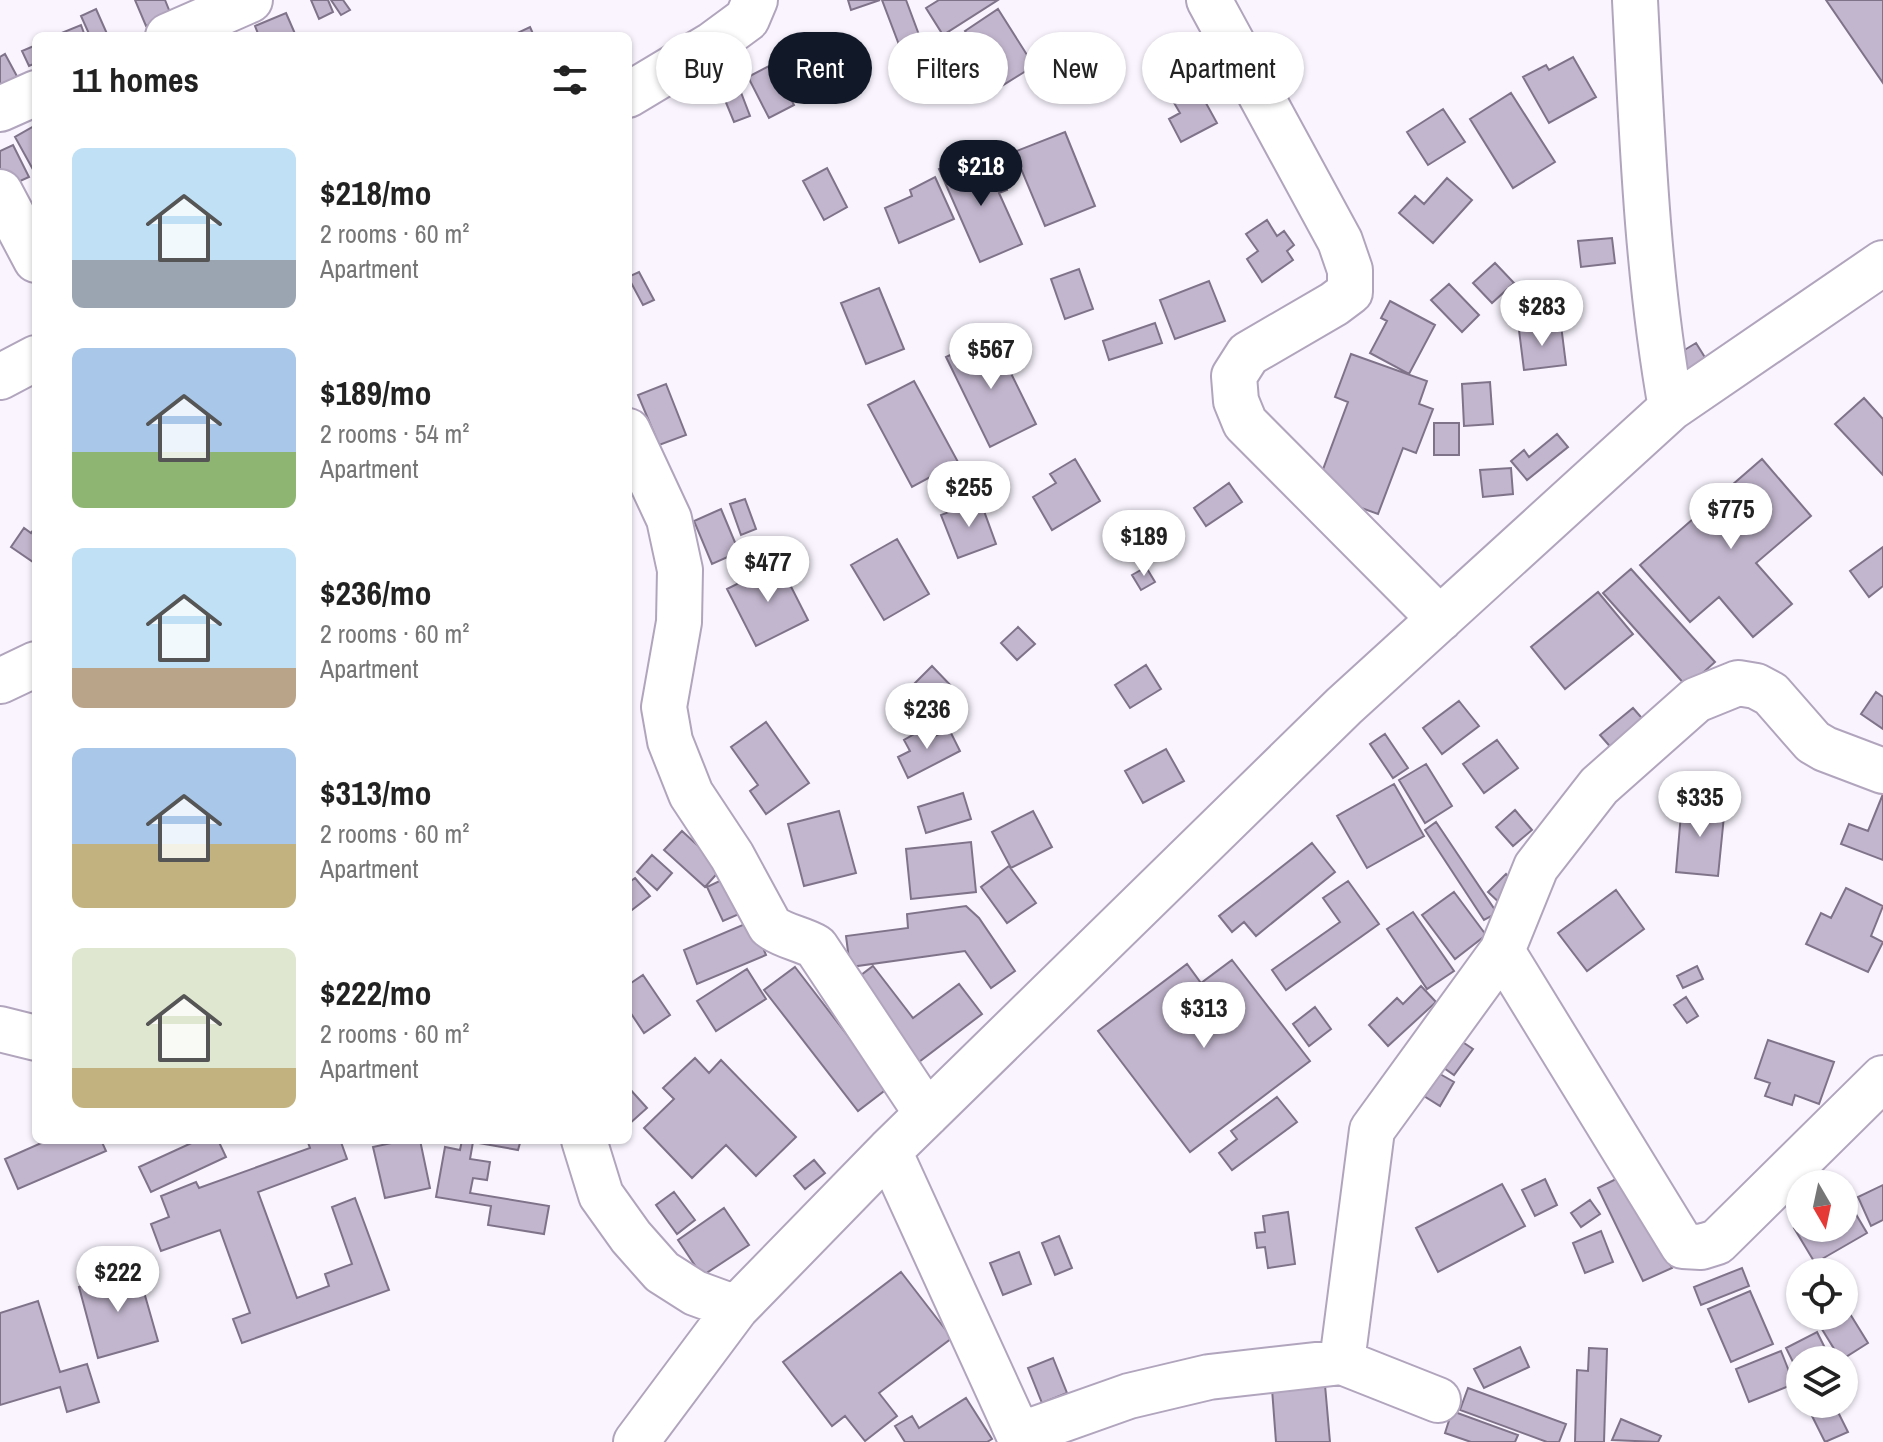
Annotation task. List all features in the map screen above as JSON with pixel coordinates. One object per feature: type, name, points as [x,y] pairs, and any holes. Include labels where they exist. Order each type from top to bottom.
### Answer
[{"type":"street","points":[[177,32],[250,0]]},
{"type":"street","points":[[632,93],[713,44],[747,19],[755,0]]},
{"type":"street","points":[[1209,0],[1340,241],[1350,270],[1350,292],[1248,354],[1234,376],[1236,401],[1245,423],[1440,619]]},
{"type":"street","points":[[1635,0],[1645,190],[1671,408]]},
{"type":"street","points":[[0,109],[32,95]]},
{"type":"street","points":[[0,192],[32,252]]},
{"type":"street","points":[[636,1442],[736,1308],[889,1151],[1344,706],[1671,408],[1883,263]]},
{"type":"street","points":[[0,377],[32,360]]},
{"type":"street","points":[[632,440],[669,519],[680,570],[679,622],[664,707],[670,741],[691,794],[732,856],[770,926],[779,933],[802,939],[816,947],[927,1114]]},
{"type":"street","points":[[0,681],[32,666]]},
{"type":"street","points":[[1342,1362],[1372,1130],[1502,951],[1536,867],[1599,786],[1696,700],[1738,683],[1756,686],[1771,694],[1813,742],[1883,771]]},
{"type":"street","points":[[1502,951],[1683,1246],[1701,1247],[1717,1242],[1883,1078]]},
{"type":"street","points":[[0,1029],[32,1037]]},
{"type":"street","points":[[585,1144],[601,1195],[631,1237],[662,1272],[695,1293],[736,1308]]},
{"type":"street","points":[[889,1151],[1021,1438],[1129,1396],[1209,1377],[1342,1362],[1438,1400]]},
{"type":"building","points":[[135,0],[165,0],[171,15],[146,26]]},
{"type":"building","points":[[311,0],[328,0],[333,12],[319,19]]},
{"type":"building","points":[[331,0],[343,0],[350,10],[341,15]]},
{"type":"building","points":[[848,0],[880,0],[851,10]]},
{"type":"building","points":[[882,0],[906,0],[918,32],[894,32]]},
{"type":"building","points":[[939,0],[998,0],[948,32],[941,32],[926,8]]},
{"type":"building","points":[[1826,0],[1883,0],[1883,83]]},
{"type":"building","points":[[96,9],[106,32],[88,32],[81,16]]},
{"type":"building","points":[[998,9],[1024,50],[1024,72],[1008,82],[1008,32],[965,31]]},
{"type":"building","points":[[286,13],[294,32],[257,32],[255,26]]},
{"type":"building","points":[[81,25],[84,32],[64,32]]},
{"type":"building","points":[[32,47],[32,65],[29,66],[22,51]]},
{"type":"building","points":[[5,54],[19,80],[0,89],[0,57]]},
{"type":"building","points":[[1573,57],[1596,97],[1549,123],[1523,77],[1546,65],[1549,70]]},
{"type":"building","points":[[768,67],[768,104],[794,105],[769,118],[752,85],[752,75]]},
{"type":"building","points":[[1511,93],[1555,162],[1513,188],[1470,119]]},
{"type":"building","points":[[727,104],[745,104],[750,116],[734,122]]},
{"type":"building","points":[[1175,104],[1207,104],[1217,123],[1181,142],[1169,119],[1180,113]]},
{"type":"building","points":[[1443,109],[1465,142],[1428,165],[1407,132]]},
{"type":"building","points":[[32,127],[32,168],[15,137]]},
{"type":"building","points":[[1065,132],[1095,206],[1045,226],[1014,152]]},
{"type":"building","points":[[13,145],[29,177],[7,187],[0,171],[0,151]]},
{"type":"building","points":[[967,157],[972,169],[987,162],[993,176],[1000,174],[1007,190],[999,193],[1022,244],[980,262],[939,169]]},
{"type":"building","points":[[827,168],[847,207],[824,220],[803,181]]},
{"type":"building","points":[[935,177],[954,219],[899,243],[885,208],[912,196],[910,190]]},
{"type":"building","points":[[1447,178],[1472,200],[1433,243],[1399,213],[1415,196],[1424,204]]},
{"type":"building","points":[[1267,220],[1277,236],[1284,231],[1294,245],[1287,251],[1293,260],[1262,282],[1247,259],[1258,251],[1246,234]]},
{"type":"building","points":[[1612,238],[1615,263],[1581,267],[1578,241]]},
{"type":"building","points":[[1495,263],[1514,283],[1492,303],[1473,283]]},
{"type":"building","points":[[1079,269],[1093,309],[1065,319],[1051,279]]},
{"type":"building","points":[[639,272],[654,300],[643,305],[632,284],[632,275]]},
{"type":"building","points":[[1209,281],[1225,321],[1175,339],[1160,300]]},
{"type":"building","points":[[1449,284],[1479,315],[1462,332],[1431,300]]},
{"type":"building","points":[[879,288],[904,349],[866,364],[841,303]]},
{"type":"building","points":[[1390,301],[1435,325],[1409,374],[1370,353],[1387,321],[1381,318]]},
{"type":"building","points":[[1155,323],[1162,343],[1109,360],[1103,341]]},
{"type":"building","points":[[1561,325],[1566,365],[1524,370],[1519,330]]},
{"type":"building","points":[[992,335],[1036,424],[990,447],[946,357]]},
{"type":"building","points":[[1696,343],[1709,364],[1681,381],[1668,360]]},
{"type":"building","points":[[1351,354],[1427,381],[1419,404],[1433,409],[1416,453],[1403,448],[1378,514],[1315,491],[1348,402],[1335,397]]},
{"type":"building","points":[[914,381],[958,462],[912,487],[868,405]]},
{"type":"building","points":[[1490,382],[1493,424],[1464,426],[1462,384]]},
{"type":"building","points":[[666,384],[686,435],[659,445],[638,395]]},
{"type":"building","points":[[1864,398],[1883,419],[1883,475],[1835,424]]},
{"type":"building","points":[[1434,423],[1459,423],[1459,455],[1434,455]]},
{"type":"building","points":[[1557,434],[1568,447],[1527,480],[1511,461],[1524,450],[1529,457]]},
{"type":"building","points":[[1075,459],[1100,501],[1052,530],[1033,497],[1056,483],[1050,474]]},
{"type":"building","points":[[1762,459],[1811,516],[1756,563],[1792,604],[1753,637],[1719,597],[1690,622],[1640,565]]},
{"type":"building","points":[[1511,468],[1513,494],[1483,497],[1480,470]]},
{"type":"building","points":[[1229,483],[1242,502],[1206,526],[1194,508]]},
{"type":"building","points":[[745,499],[756,529],[741,535],[730,504]]},
{"type":"building","points":[[980,500],[996,544],[958,558],[941,515]]},
{"type":"building","points":[[721,509],[739,552],[712,564],[694,521]]},
{"type":"building","points":[[24,528],[31,533],[32,561],[11,547]]},
{"type":"building","points":[[897,539],[929,594],[884,620],[851,565]]},
{"type":"building","points":[[1883,547],[1883,586],[1869,597],[1850,571]]},
{"type":"building","points":[[779,563],[808,620],[756,646],[727,589]]},
{"type":"building","points":[[1146,567],[1155,582],[1141,590],[1132,575]]},
{"type":"building","points":[[1631,569],[1715,662],[1687,687],[1603,593]]},
{"type":"building","points":[[1598,592],[1633,634],[1565,689],[1531,647]]},
{"type":"building","points":[[1018,627],[1035,644],[1017,660],[1001,643]]},
{"type":"building","points":[[1146,665],[1161,689],[1130,708],[1115,685]]},
{"type":"building","points":[[932,666],[956,691],[936,711],[912,686]]},
{"type":"building","points":[[1876,692],[1883,697],[1883,729],[1861,714]]},
{"type":"building","points":[[1459,701],[1479,726],[1442,754],[1423,728]]},
{"type":"building","points":[[1633,708],[1647,724],[1614,751],[1600,735]]},
{"type":"building","points":[[766,722],[809,783],[766,814],[750,791],[758,785],[731,747]]},
{"type":"building","points":[[923,729],[929,739],[949,729],[960,751],[908,778],[898,757],[910,751],[904,740]]},
{"type":"building","points":[[1385,734],[1408,768],[1393,778],[1370,744]]},
{"type":"building","points":[[1497,740],[1518,768],[1484,793],[1463,764]]},
{"type":"building","points":[[1166,749],[1184,781],[1143,803],[1125,771]]},
{"type":"building","points":[[1426,764],[1452,806],[1425,823],[1399,780]]},
{"type":"building","points":[[1394,784],[1424,836],[1367,868],[1337,816]]},
{"type":"building","points":[[963,793],[971,819],[926,833],[918,807]]},
{"type":"building","points":[[1883,794],[1883,860],[1841,844],[1849,824],[1868,831]]},
{"type":"building","points":[[1682,802],[1725,806],[1718,876],[1676,872]]},
{"type":"building","points":[[1515,810],[1532,830],[1513,846],[1496,827]]},
{"type":"building","points":[[839,811],[856,873],[804,886],[788,824]]},
{"type":"building","points":[[1033,811],[1052,847],[1011,868],[992,832]]},
{"type":"building","points":[[1436,822],[1497,913],[1484,920],[1425,830]]},
{"type":"building","points":[[682,831],[722,868],[705,887],[664,850]]},
{"type":"building","points":[[971,842],[976,892],[911,899],[906,849]]},
{"type":"building","points":[[1312,843],[1335,872],[1256,936],[1244,922],[1232,932],[1219,916]]},
{"type":"building","points":[[652,855],[672,873],[657,890],[637,872]]},
{"type":"building","points":[[1009,866],[1036,903],[1007,923],[981,887]]},
{"type":"building","points":[[1506,874],[1521,890],[1504,907],[1488,892]]},
{"type":"building","points":[[730,876],[746,911],[723,921],[707,887]]},
{"type":"building","points":[[635,878],[650,896],[632,910],[632,880]]},
{"type":"building","points":[[1348,881],[1379,924],[1286,990],[1272,970],[1340,922],[1323,898]]},
{"type":"building","points":[[1846,888],[1883,906],[1871,936],[1883,942],[1868,972],[1806,944],[1821,913],[1831,918]]},
{"type":"building","points":[[1616,890],[1644,929],[1587,971],[1558,933]]},
{"type":"building","points":[[1454,892],[1486,935],[1455,959],[1422,915]]},
{"type":"building","points":[[966,906],[979,918],[1015,971],[991,988],[965,951],[850,967],[846,936],[908,928],[907,914]]},
{"type":"building","points":[[1413,912],[1454,971],[1427,989],[1387,929]]},
{"type":"building","points":[[752,921],[766,955],[697,984],[684,950]]},
{"type":"building","points":[[1232,960],[1310,1061],[1190,1152],[1098,1031],[1187,964],[1201,983]]},
{"type":"building","points":[[873,966],[913,1018],[959,984],[982,1014],[911,1068],[848,985]]},
{"type":"building","points":[[1697,966],[1703,979],[1683,988],[1677,976]]},
{"type":"building","points":[[795,967],[888,1088],[858,1111],[764,990]]},
{"type":"building","points":[[747,969],[766,999],[716,1031],[697,1001]]},
{"type":"building","points":[[643,975],[670,1015],[644,1033],[632,1015],[632,982]]},
{"type":"building","points":[[1421,986],[1436,1002],[1388,1046],[1369,1025],[1397,998],[1403,1004]]},
{"type":"building","points":[[1686,997],[1698,1016],[1687,1023],[1674,1005]]},
{"type":"building","points":[[1315,1007],[1331,1029],[1309,1046],[1293,1024]]},
{"type":"building","points":[[1452,1035],[1473,1049],[1454,1075],[1434,1061]]},
{"type":"building","points":[[1768,1040],[1834,1062],[1819,1104],[1795,1095],[1792,1105],[1765,1096],[1770,1083],[1755,1078]]},
{"type":"building","points":[[695,1058],[709,1073],[721,1060],[796,1137],[756,1176],[726,1145],[692,1178],[644,1128],[674,1099],[663,1088]]},
{"type":"building","points":[[1433,1070],[1454,1082],[1440,1106],[1419,1093]]},
{"type":"building","points":[[632,1091],[647,1108],[632,1121]]},
{"type":"building","points":[[1277,1097],[1297,1122],[1232,1170],[1219,1153],[1237,1139],[1231,1131]]},
{"type":"building","points":[[39,1144],[103,1144],[106,1151],[18,1189],[5,1159]]},
{"type":"building","points":[[189,1144],[220,1144],[226,1157],[151,1192],[139,1167]]},
{"type":"building","points":[[308,1144],[342,1144],[347,1159],[258,1192],[297,1298],[329,1286],[325,1274],[352,1264],[332,1207],[355,1198],[389,1290],[242,1343],[233,1319],[250,1313],[220,1230],[161,1251],[151,1224],[169,1217],[161,1196],[196,1182],[199,1188],[310,1148]]},
{"type":"building","points":[[421,1144],[430,1188],[385,1198],[373,1147]]},
{"type":"building","points":[[461,1144],[473,1144],[470,1159],[490,1162],[487,1180],[473,1178],[470,1193],[549,1206],[544,1234],[488,1225],[491,1206],[436,1197],[445,1147],[460,1150]]},
{"type":"building","points":[[484,1144],[520,1144],[518,1150]]},
{"type":"building","points":[[814,1160],[825,1173],[805,1189],[794,1176]]},
{"type":"building","points":[[1626,1174],[1672,1268],[1643,1281],[1598,1188]]},
{"type":"building","points":[[1545,1179],[1557,1205],[1535,1216],[1522,1190]]},
{"type":"building","points":[[1502,1184],[1525,1226],[1438,1272],[1416,1228]]},
{"type":"building","points":[[1883,1185],[1883,1220],[1871,1226],[1858,1197]]},
{"type":"building","points":[[674,1192],[695,1220],[677,1234],[656,1205]]},
{"type":"building","points":[[1590,1200],[1600,1214],[1581,1227],[1571,1213]]},
{"type":"building","points":[[724,1208],[749,1245],[702,1276],[678,1240]]},
{"type":"building","points":[[1288,1212],[1295,1264],[1268,1268],[1265,1247],[1257,1248],[1255,1233],[1265,1232],[1263,1216]]},
{"type":"building","points":[[1858,1218],[1867,1233],[1858,1238]]},
{"type":"building","points":[[1601,1231],[1613,1262],[1585,1273],[1573,1243]]},
{"type":"building","points":[[1059,1236],[1072,1268],[1055,1275],[1042,1243]]},
{"type":"building","points":[[1802,1242],[1851,1242],[1824,1258],[1812,1258]]},
{"type":"building","points":[[1019,1252],[1031,1284],[1003,1295],[990,1263]]},
{"type":"building","points":[[1742,1268],[1749,1286],[1701,1305],[1694,1287]]},
{"type":"building","points":[[138,1271],[158,1341],[98,1358],[79,1287]]},
{"type":"building","points":[[901,1272],[952,1338],[879,1393],[897,1416],[865,1441],[845,1416],[832,1426],[783,1362]]},
{"type":"building","points":[[1750,1291],[1773,1344],[1731,1362],[1708,1309]]},
{"type":"building","points":[[38,1301],[60,1372],[87,1364],[99,1402],[67,1412],[60,1387],[0,1405],[0,1313]]},
{"type":"building","points":[[1858,1327],[1868,1343],[1858,1349],[1858,1346],[1832,1346],[1822,1330],[1858,1330]]},
{"type":"building","points":[[1817,1332],[1824,1346],[1790,1346]]},
{"type":"building","points":[[1520,1347],[1529,1367],[1484,1388],[1474,1369]]},
{"type":"building","points":[[1589,1348],[1607,1349],[1604,1442],[1575,1442],[1577,1370],[1588,1371]]},
{"type":"building","points":[[1781,1351],[1786,1364],[1786,1387],[1749,1402],[1736,1369]]},
{"type":"building","points":[[1053,1358],[1067,1393],[1042,1403],[1028,1368]]},
{"type":"building","points":[[1325,1385],[1330,1442],[1276,1442],[1272,1389]]},
{"type":"building","points":[[1468,1388],[1566,1424],[1559,1442],[1547,1442],[1460,1410]]},
{"type":"building","points":[[966,1398],[992,1439],[987,1442],[905,1442],[895,1426],[912,1416],[919,1428]]},
{"type":"building","points":[[1452,1411],[1518,1435],[1515,1442],[1471,1442],[1445,1433]]},
{"type":"building","points":[[1813,1418],[1841,1418],[1848,1432],[1825,1442]]},
{"type":"building","points":[[1621,1419],[1661,1436],[1658,1442],[1612,1440]]}]
